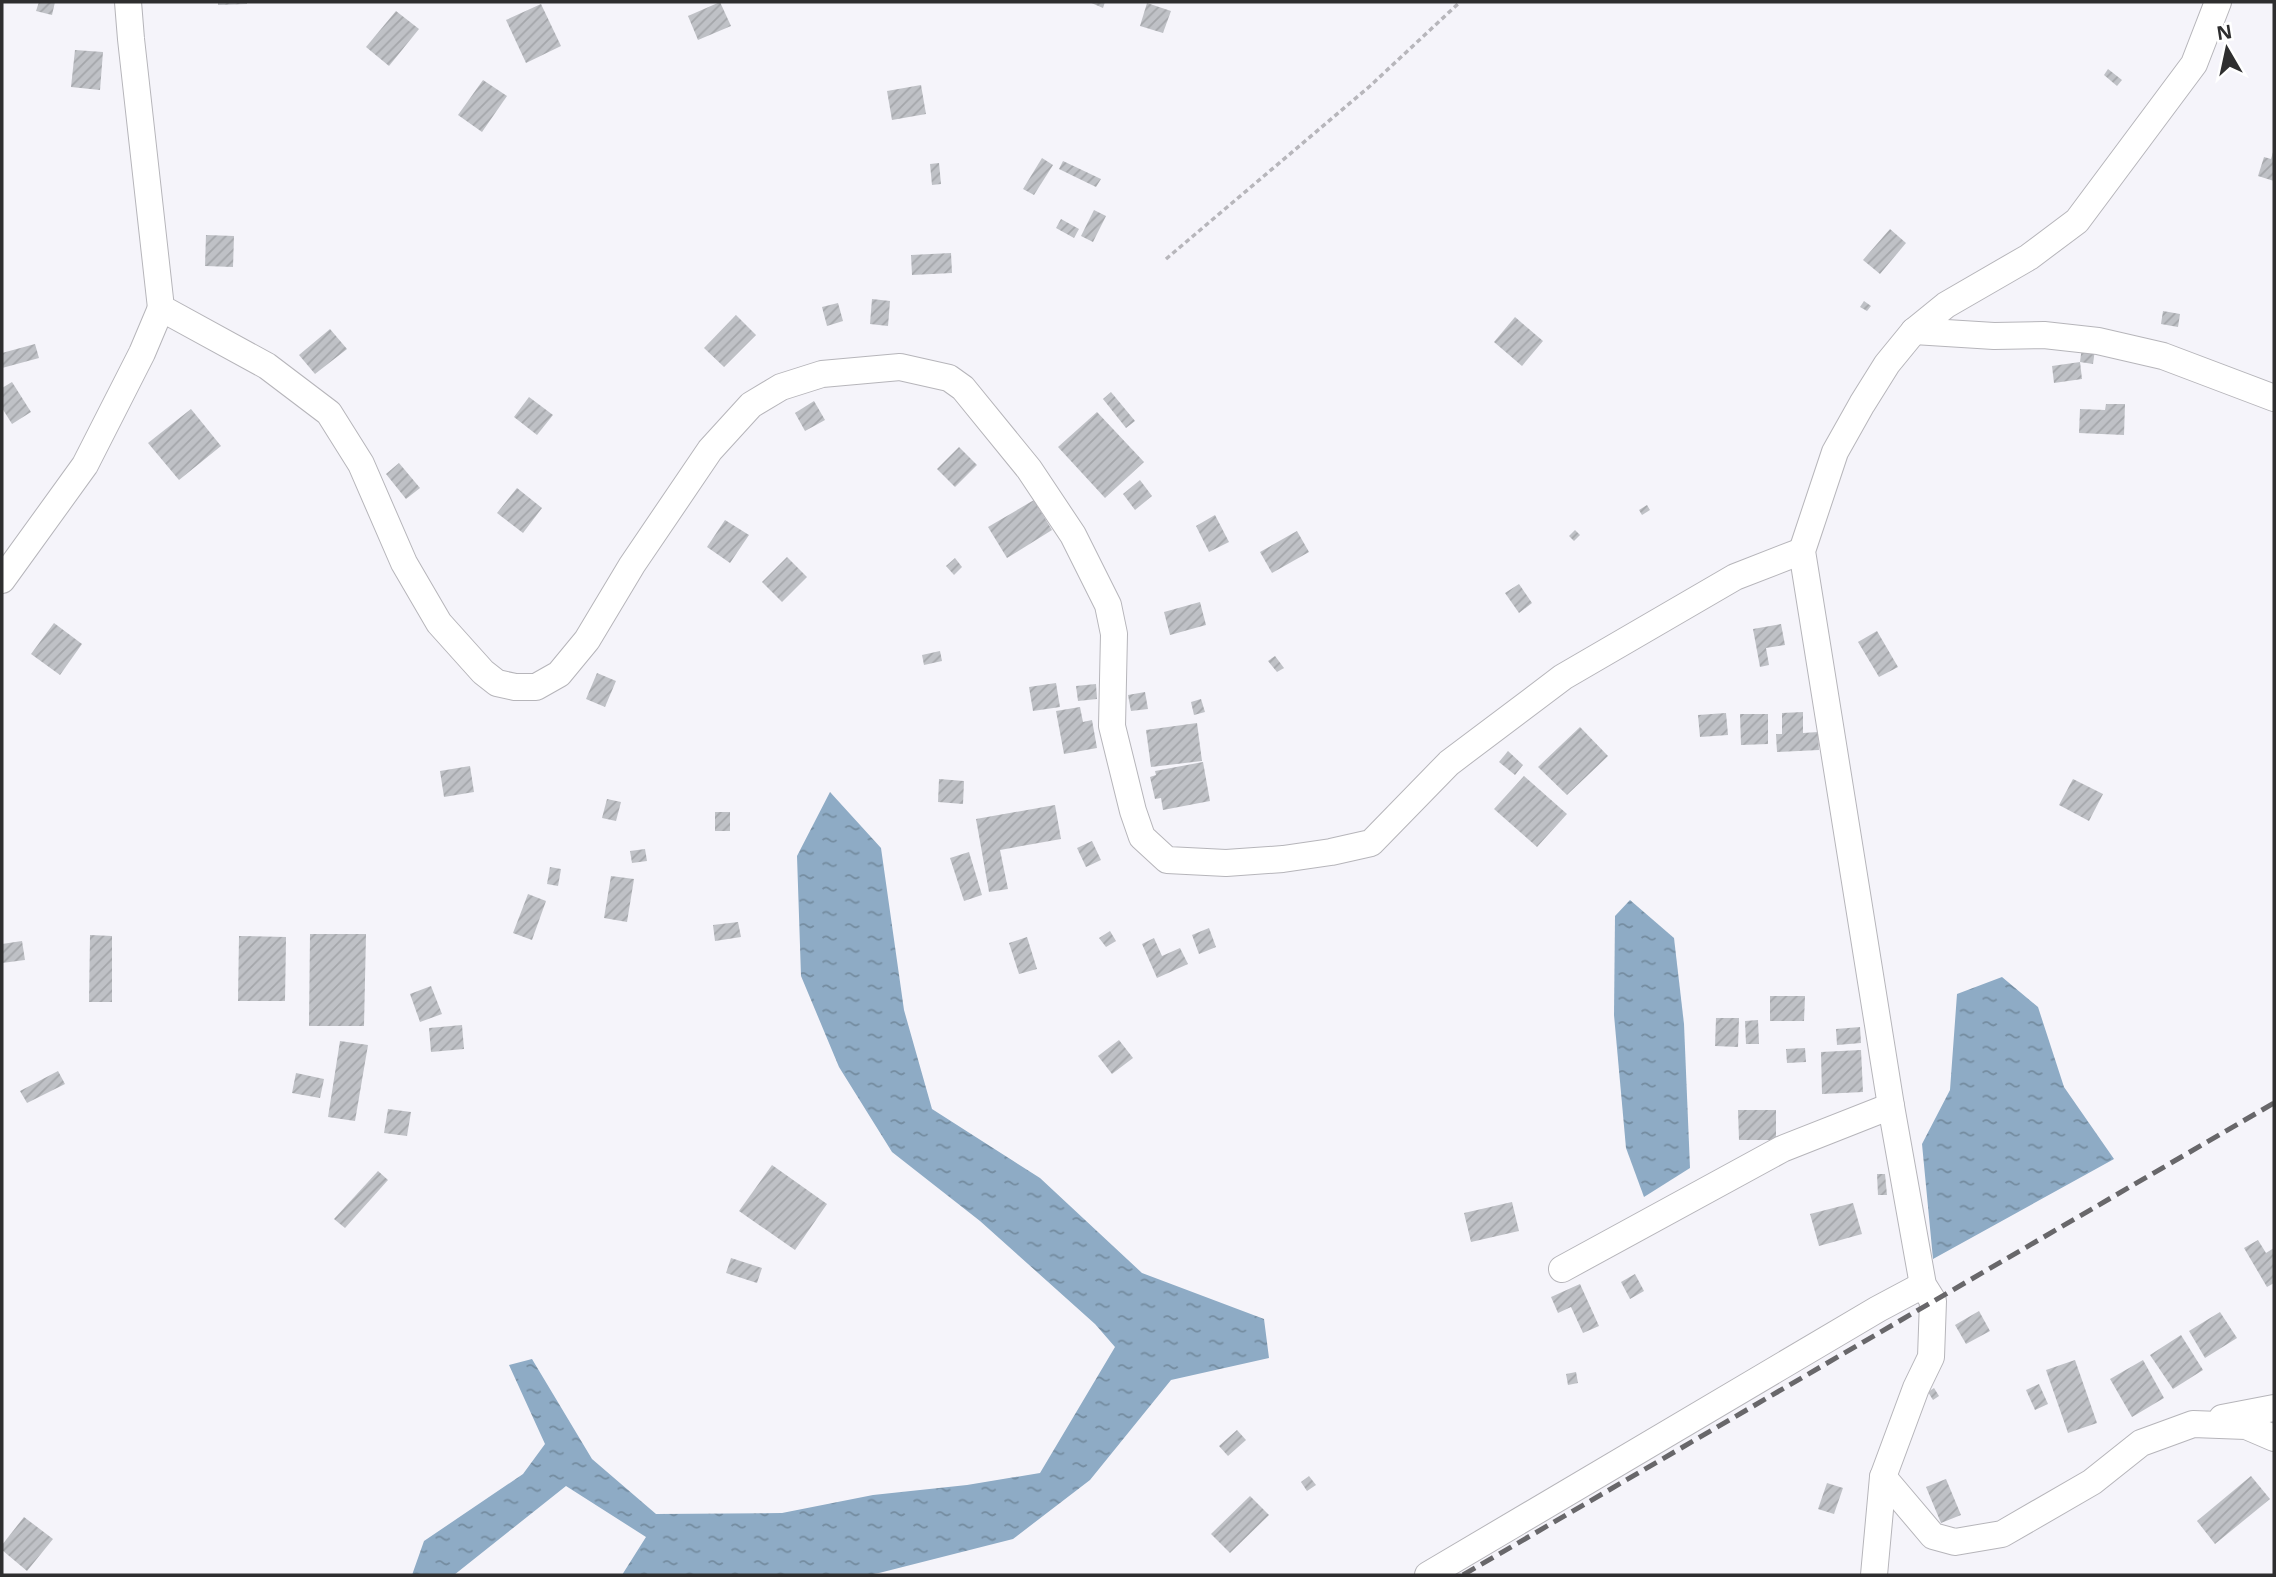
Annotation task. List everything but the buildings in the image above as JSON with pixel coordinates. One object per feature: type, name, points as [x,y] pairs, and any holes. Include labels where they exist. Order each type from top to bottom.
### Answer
[{"type":"street","points":[[2,580],[85,465],[142,354],[162,307],[128,2]]},
{"type":"street","points":[[1874,1575],[1883,1477],[1916,1388],[1931,1357],[1933,1301],[1923,1285],[1891,1106],[1802,551],[1835,452],[1887,364],[1914,331],[1945,305],[2029,257],[2077,220],[2194,64],[2218,2]]},
{"type":"street","points":[[162,307],[267,366],[329,413],[361,464],[404,563],[439,623],[483,672],[497,683],[514,687],[536,687],[559,674],[587,640],[632,565],[710,450],[751,405],[780,387],[822,374],[900,367],[949,378],[963,388],[1029,469],[1073,535],[1108,605],[1114,634],[1112,726],[1142,838],[1167,860],[1226,863],[1283,859],[1371,843],[1449,763],[1563,677],[1735,577],[1802,551]]},
{"type":"street","points":[[1914,331],[2044,335],[2098,341],[2163,356],[2274,398]]},
{"type":"street","points":[[1562,1269],[1783,1149],[1891,1106]]},
{"type":"street","points":[[1428,1575],[1923,1285]]},
{"type":"street","points":[[1883,1477],[1933,1536],[1955,1542],[2002,1534],[2092,1482],[2141,1444],[2193,1424],[2274,1408]]},
{"type":"street","points":[[2193,1424],[2246,1426],[2274,1438]]},
{"type":"path","points":[[1166,259],[1370,86],[1460,2]]},
{"type":"water","points":[[830,792],[881,848],[904,1010],[932,1109],[1040,1178],[1142,1273],[1264,1319],[1269,1358],[1171,1380],[1090,1480],[1013,1539],[879,1573],[622,1575],[646,1537],[566,1486],[454,1575],[412,1575],[424,1541],[523,1474],[545,1444],[509,1365],[532,1359],[592,1459],[656,1514],[782,1513],[873,1495],[967,1485],[1040,1473],[1115,1347],[1095,1324],[980,1221],[892,1152],[839,1067],[801,976],[797,856]]},
{"type":"water","points":[[1630,900],[1674,938],[1684,1024],[1690,1168],[1644,1197],[1626,1148],[1614,1015],[1615,916]]},
{"type":"water","points":[[2002,977],[2038,1007],[2064,1087],[2114,1159],[1933,1259],[1922,1144],[1950,1090],[1957,994]]},
{"type":"railway","points":[[1463,1575],[2274,1103]]}]
